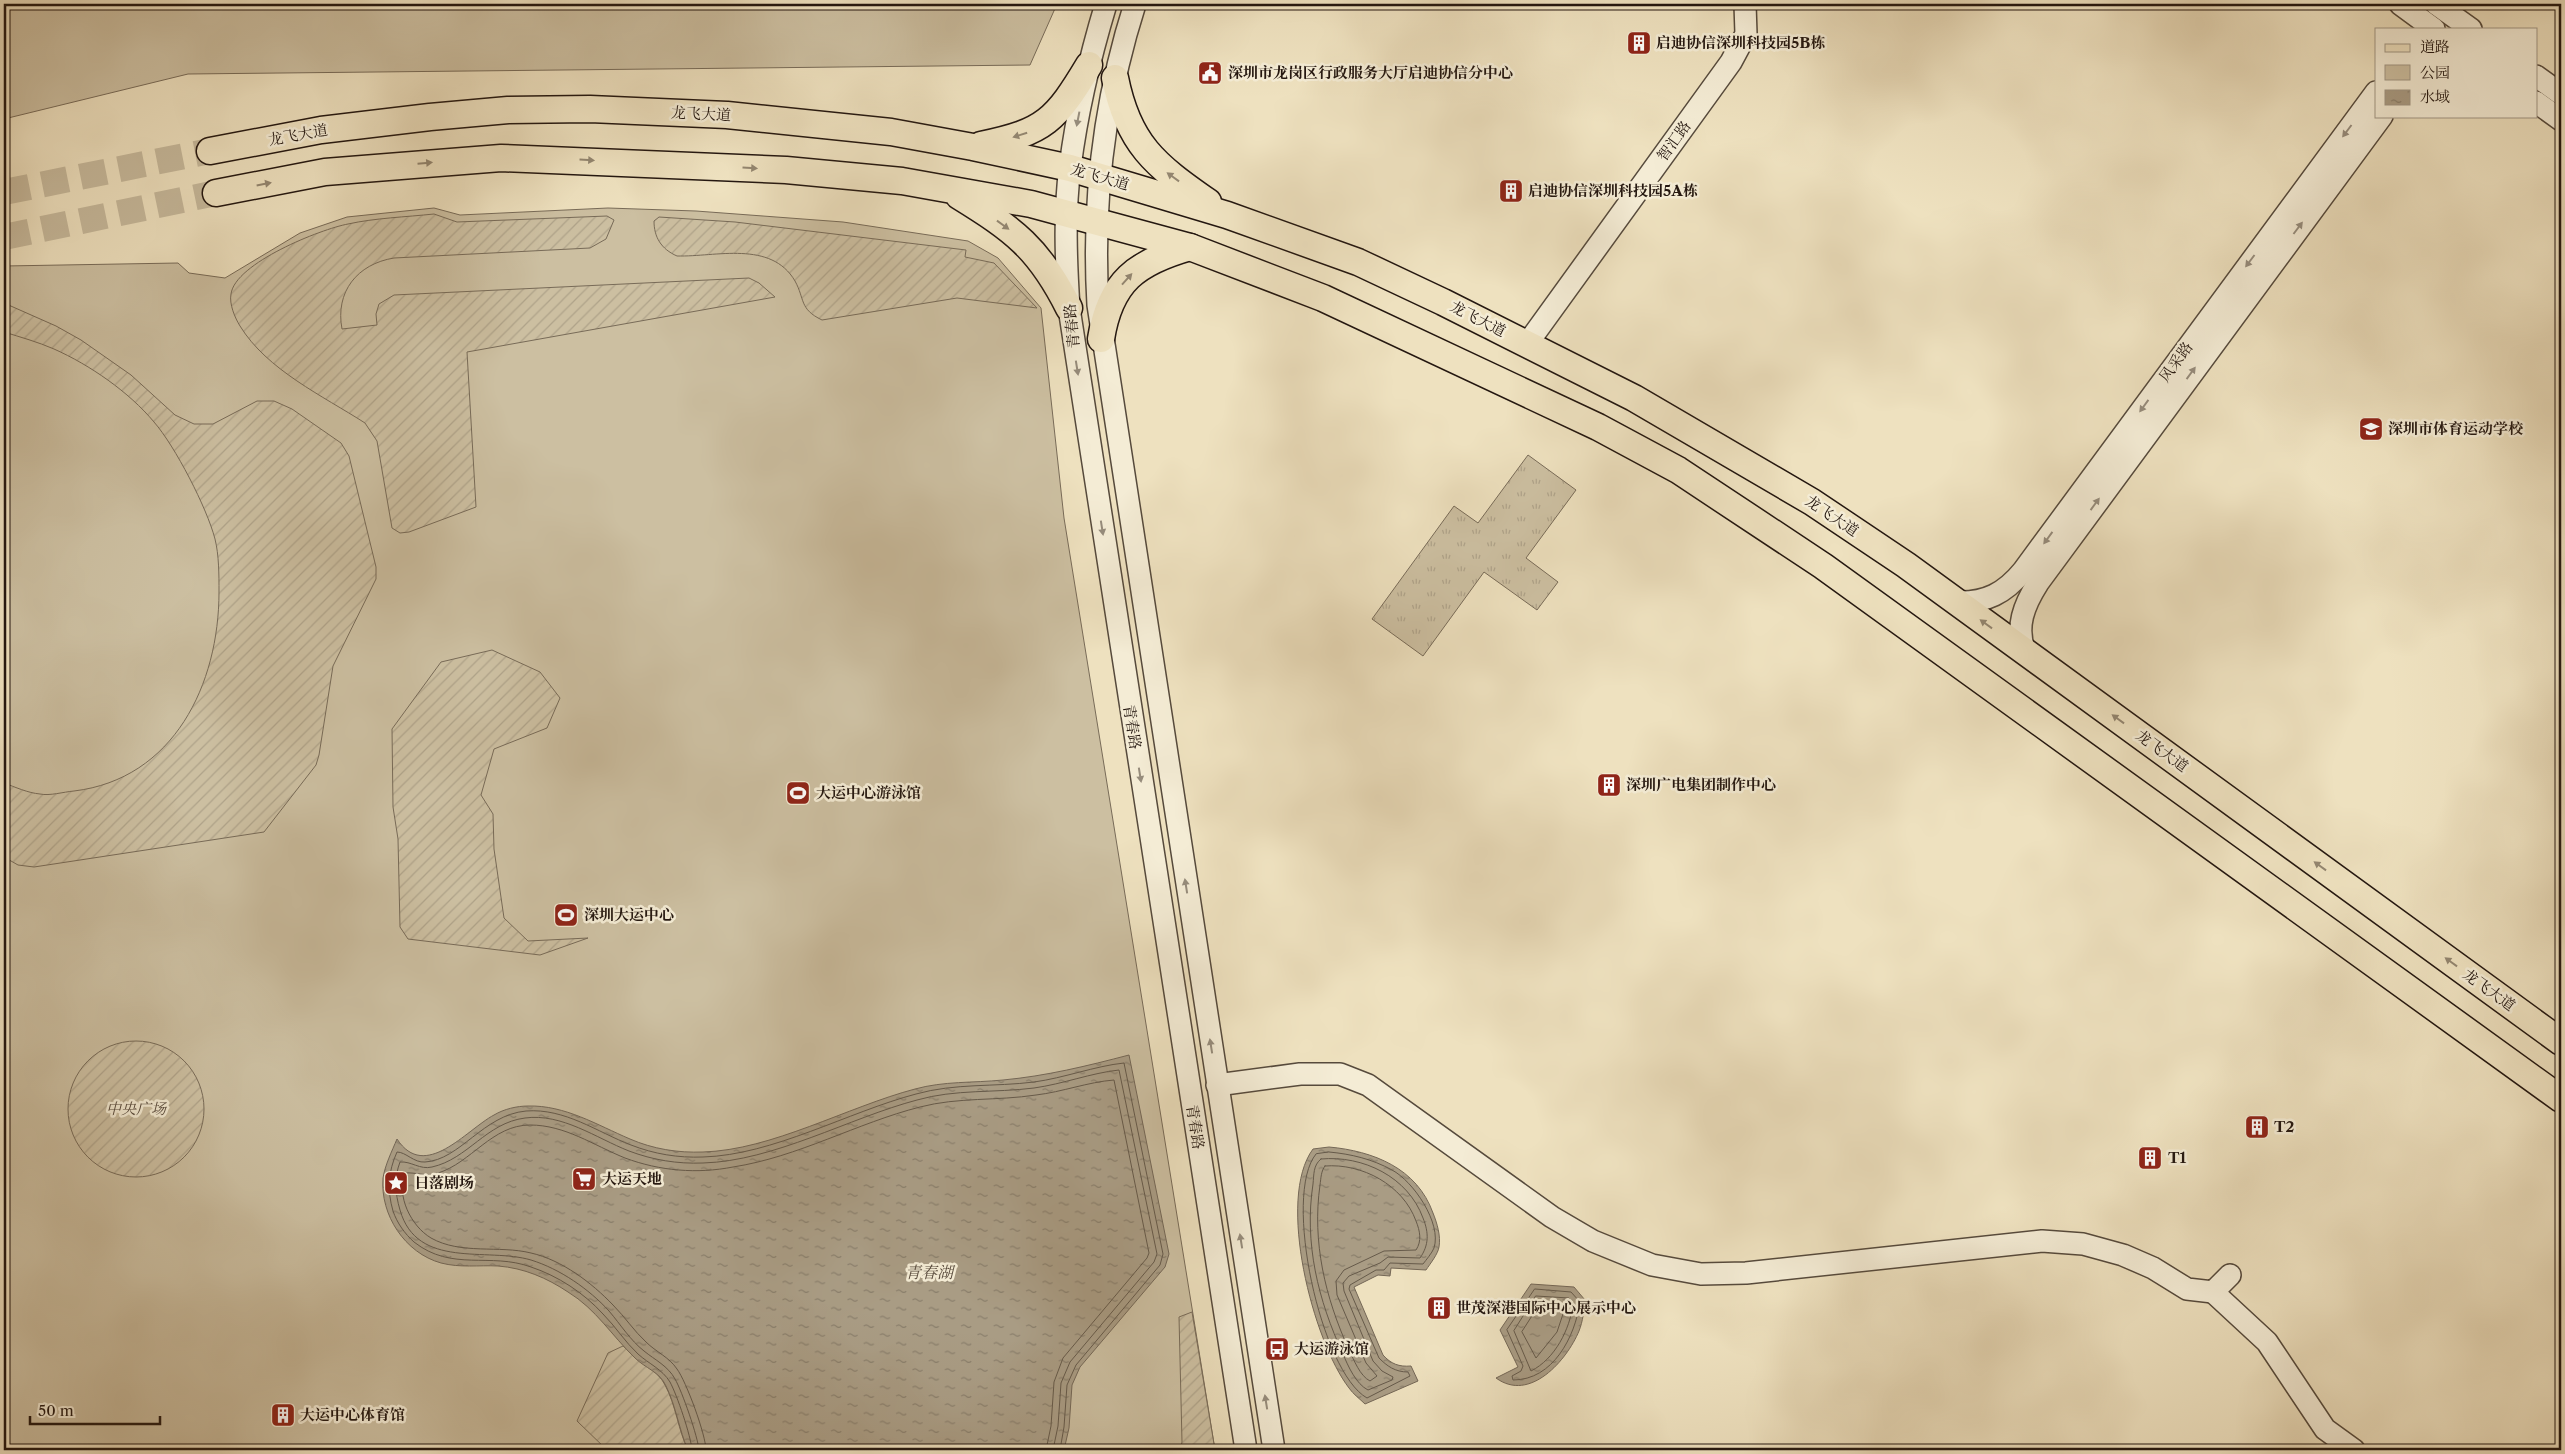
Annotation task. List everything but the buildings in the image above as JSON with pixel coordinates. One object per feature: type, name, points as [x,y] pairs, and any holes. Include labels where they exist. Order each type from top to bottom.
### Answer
[{"type":"main road","points":[[973,147],[1026,134],[1044,125],[1067,101],[1089,65]]},
{"type":"main road","points":[[1115,78],[1121,107],[1133,133],[1147,153],[1166,172],[1228,215]]},
{"type":"main road","name":"龙飞大道","points":[[210,151],[321,130],[508,110],[590,109],[727,115],[891,132],[1070,168],[1228,215],[1358,262],[1634,398],[1812,502],[1957,602],[2561,1042]]},
{"type":"main road","points":[[216,193],[325,172],[501,158],[786,170],[902,181],[1030,204],[1190,247],[1323,298],[1598,427],[1678,470],[1823,566],[2561,1099]]},
{"type":"main road","points":[[948,189],[992,217],[1029,246],[1049,272],[1069,308]]},
{"type":"main road","points":[[1102,339],[1104,319],[1112,300],[1132,274],[1146,262],[1190,247]]},
{"type":"street","name":"青春路","points":[[1106,4],[1089,65],[1070,168],[1066,213],[1069,308],[1246,1450]]},
{"type":"street","name":"青春路","points":[[1135,4],[1115,78],[1104,132],[1097,223],[1096,271],[1102,339],[1274,1450]]},
{"type":"street","name":"智汇路","points":[[1527,344],[1731,62],[1746,34],[1745,4]]},
{"type":"street","points":[[2400,4],[2443,17]]},
{"type":"street","points":[[2538,77],[2561,94]]},
{"type":"street","name":"风采路","points":[[1957,602],[1981,601],[1994,596],[2004,591],[2023,571],[2375,93]]},
{"type":"street","points":[[2538,103],[2561,120]]},
{"type":"street","name":"风采路","points":[[2025,652],[2020,634],[2021,622],[2030,596],[2038,583],[2381,118]]},
{"type":"street","points":[[1217,1085],[1300,1074],[1340,1074],[1368,1085],[1552,1218],[1592,1241],[1652,1265],[1701,1274],[1746,1273],[2042,1241],[2083,1244],[2123,1255],[2153,1268],[2187,1289],[2213,1292],[2267,1342],[2325,1429],[2354,1450]]},
{"type":"street","points":[[2213,1292],[2230,1275]]},
{"type":"green space","points":[[4,4],[1057,4],[1030,65],[188,74],[4,119]]},
{"type":"green space","name":"深圳大运中心","points":[[434,208],[460,215],[608,208],[696,211],[843,222],[968,241],[998,258],[1041,308],[1064,518],[1215,1450],[4,1450],[4,266],[178,263],[189,273],[225,278],[300,233],[347,217]]},
{"type":"green space","points":[[434,214],[457,222],[607,216],[614,220],[606,239],[590,248],[394,258],[381,261],[359,273],[346,292],[342,303],[342,329],[377,325],[376,314],[379,304],[394,295],[749,278],[759,283],[775,297],[467,352],[476,507],[409,532],[400,533],[392,528],[377,441],[365,423],[297,381],[265,356],[251,342],[238,323],[234,315],[231,294],[236,282],[247,271],[281,249],[300,240],[335,227],[358,222]]},
{"type":"green space","points":[[659,217],[735,222],[966,250],[965,257],[994,263],[1037,308],[957,298],[822,320],[806,308],[795,281],[785,268],[772,260],[742,253],[677,256],[667,250],[657,237],[654,221]]},
{"type":"green space","points":[[4,303],[56,326],[81,340],[131,375],[175,415],[194,424],[213,424],[257,401],[274,401],[292,409],[341,443],[349,456],[376,567],[376,579],[333,666],[316,765],[264,832],[34,867],[18,865],[4,857],[4,783],[26,791],[52,794],[109,783],[139,768],[164,747],[184,722],[199,692],[210,660],[217,626],[219,572],[215,539],[205,511],[171,446],[154,422],[133,400],[95,371],[54,349],[4,332]]},
{"type":"green space","points":[[1528,455],[1576,490],[1526,558],[1558,582],[1537,610],[1484,572],[1423,656],[1372,619],[1454,506],[1478,523]]},
{"type":"green space","points":[[492,650],[540,672],[560,698],[547,728],[494,749],[481,795],[493,814],[494,849],[504,918],[528,941],[588,938],[540,955],[408,939],[400,927],[398,839],[393,807],[392,729],[441,662]]},
{"type":"green space","name":"中央广场","points":[[136,1041],[162,1046],[184,1061],[199,1083],[204,1109],[199,1135],[184,1157],[162,1172],[136,1177],[110,1172],[88,1157],[73,1135],[68,1109],[73,1083],[88,1061],[110,1046]]},
{"type":"green space","points":[[1192,1312],[1215,1450],[1180,1450],[1182,1442],[1179,1317]]},
{"type":"green space","points":[[623,1346],[652,1369],[662,1380],[672,1401],[688,1450],[607,1450],[577,1421],[608,1353]]},
{"type":"water","name":"青春湖","points":[[1129,1055],[1169,1254],[1165,1267],[1080,1367],[1072,1385],[1069,1428],[1064,1450],[688,1450],[663,1381],[639,1362],[587,1306],[560,1287],[526,1271],[498,1266],[455,1265],[441,1263],[428,1258],[416,1251],[397,1231],[391,1219],[383,1192],[383,1178],[397,1139],[408,1151],[420,1156],[433,1154],[446,1149],[494,1115],[515,1107],[542,1107],[568,1112],[630,1139],[657,1148],[684,1152],[703,1152],[756,1144],[889,1097],[926,1086],[1035,1076]]},
{"type":"water","points":[[1329,1147],[1345,1149],[1377,1158],[1405,1173],[1426,1197],[1439,1234],[1438,1250],[1426,1270],[1391,1268],[1390,1276],[1378,1275],[1354,1287],[1383,1355],[1395,1364],[1411,1366],[1418,1381],[1365,1404],[1349,1388],[1323,1338],[1312,1305],[1304,1270],[1299,1234],[1298,1201],[1302,1172],[1313,1149]]},
{"type":"water","points":[[1531,1284],[1574,1287],[1585,1300],[1582,1319],[1579,1331],[1566,1354],[1546,1375],[1534,1382],[1522,1385],[1509,1384],[1496,1378],[1518,1367],[1500,1330]]},
{"type":"tunnel","points":[[4,192],[210,151]]},
{"type":"tunnel","points":[[4,237],[216,193]]},
{"type":"place","name":"启迪协信深圳科技园5B栋","points":[[1639,43]]},
{"type":"place","name":"深圳市龙岗区行政服务大厅启迪协信分中心","points":[[1210,73]]},
{"type":"place","name":"启迪协信深圳科技园5A栋","points":[[1511,191]]},
{"type":"place","name":"深圳市体育运动学校","points":[[2371,429]]},
{"type":"place","name":"深圳广电集团制作中心","points":[[1609,785]]},
{"type":"place","name":"大运中心游泳馆","points":[[798,793]]},
{"type":"place","name":"深圳大运中心","points":[[566,915]]},
{"type":"place","name":"T2","points":[[2257,1127]]},
{"type":"place","name":"T1","points":[[2150,1158]]},
{"type":"place","name":"大运天地","points":[[584,1179]]},
{"type":"place","name":"日落剧场","points":[[396,1183]]},
{"type":"place","name":"世茂深港国际中心展示中心","points":[[1439,1308]]},
{"type":"place","name":"大运游泳馆","points":[[1277,1349]]},
{"type":"place","name":"大运中心体育馆","points":[[283,1415]]}]
